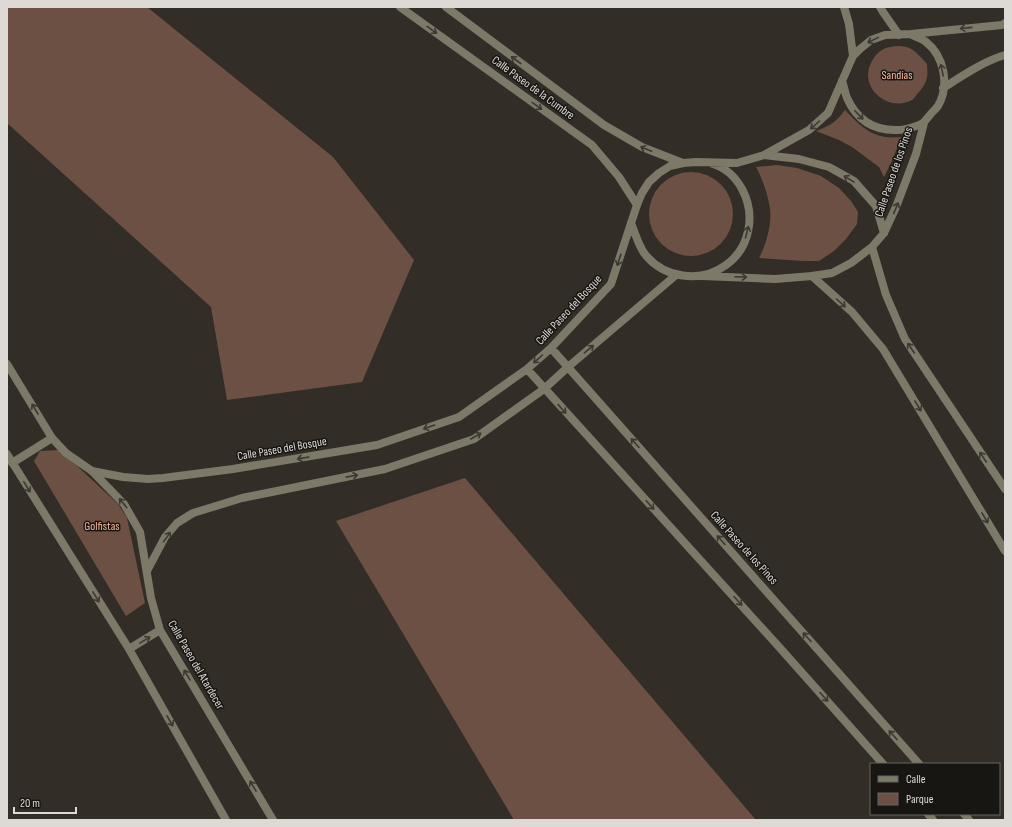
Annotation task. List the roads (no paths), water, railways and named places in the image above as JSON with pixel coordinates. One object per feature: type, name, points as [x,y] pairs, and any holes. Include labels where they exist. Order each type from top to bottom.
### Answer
[{"type":"street","name":"Calle Paseo de la Cumbre","points":[[400,7],[592,145],[619,177],[637,205]]},
{"type":"street","name":"Calle Paseo de la Cumbre","points":[[446,7],[604,125],[642,147],[683,163]]},
{"type":"street","points":[[844,7],[850,24],[852,56]]},
{"type":"street","points":[[880,7],[899,35]]},
{"type":"street","name":"Calle Paseo del Bosque","points":[[92,471],[123,477],[148,479],[233,469],[377,445],[459,417],[527,370],[551,348],[611,284],[642,193],[649,182],[659,173],[670,166],[683,163],[737,163],[764,155],[809,130],[828,113],[852,56],[871,40],[884,35],[911,34],[1002,25],[1005,23]]},
{"type":"street","points":[[842,81],[853,110],[863,120],[876,128],[889,131],[904,130],[924,123],[938,106],[943,92],[944,78],[942,64],[935,51],[925,41],[911,34]]},
{"type":"street","points":[[943,88],[996,58],[1005,55]]},
{"type":"street","name":"Calle Paseo de los Pinos","points":[[702,276],[775,279],[812,276],[832,274],[851,262],[872,247],[884,233],[896,207],[916,154],[924,123]]},
{"type":"street","points":[[764,155],[799,159],[829,167],[854,181],[876,206],[884,233]]},
{"type":"street","points":[[631,223],[644,253],[664,270],[676,275],[689,277],[702,276],[714,272],[726,265],[743,246],[748,233],[750,220],[749,207],[739,183],[719,166],[706,162]]},
{"type":"street","points":[[872,247],[886,295],[905,340],[1005,489]]},
{"type":"street","points":[[147,571],[165,537],[178,523],[193,512],[242,498],[385,469],[474,439],[544,389],[676,275]]},
{"type":"street","points":[[812,276],[852,312],[883,349],[1005,551]]},
{"type":"street","name":"Calle Paseo de los Pinos","points":[[551,348],[918,763]]},
{"type":"street","name":"Calle Paseo del Atardecer","points":[[7,364],[52,438],[66,453],[92,471],[124,504],[140,532],[151,598],[160,630],[273,820]]},
{"type":"street","points":[[527,370],[780,648],[882,763]]},
{"type":"street","points":[[12,462],[52,438]]},
{"type":"street","points":[[7,454],[129,649],[226,820]]},
{"type":"street","points":[[129,649],[160,630]]},
{"type":"park label","name":"Sandías","points":[[897,75]]},
{"type":"park label","name":"Golfistas","points":[[102,526]]}]
